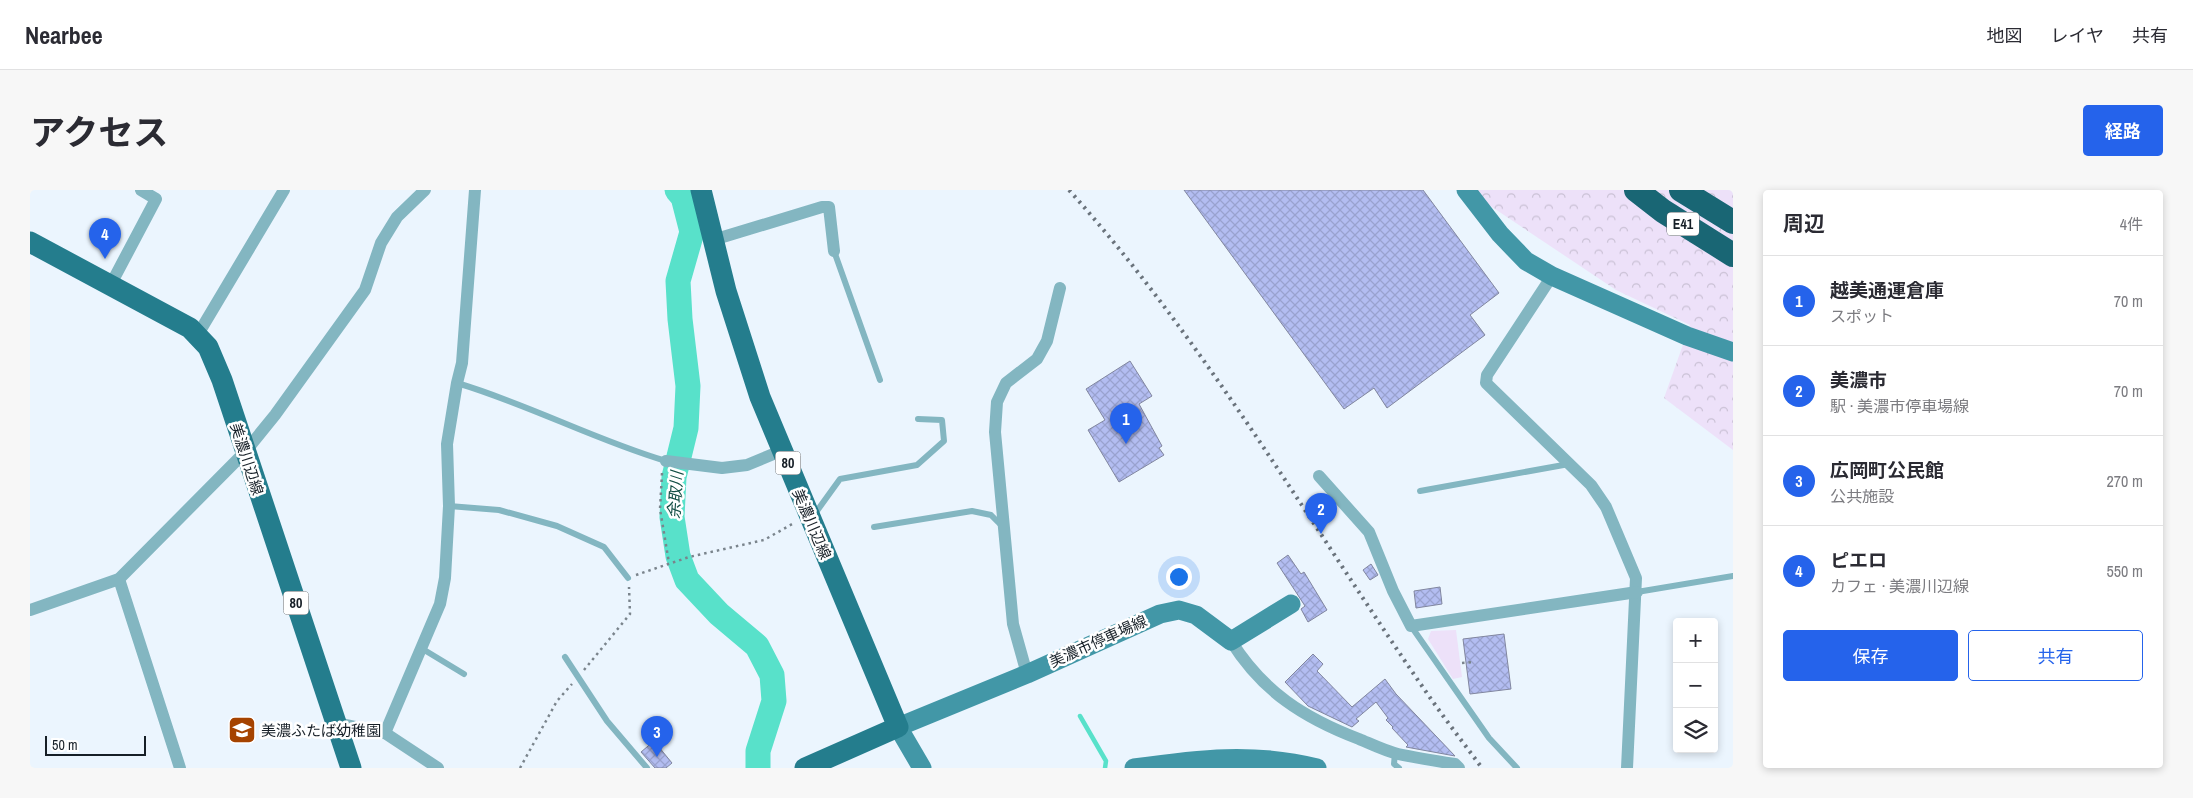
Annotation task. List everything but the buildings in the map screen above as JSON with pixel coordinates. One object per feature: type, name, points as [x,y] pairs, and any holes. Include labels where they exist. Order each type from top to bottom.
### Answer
[{"type":"highway","name":"E41","points":[[1636,190],[1663,211],[1733,254]]},
{"type":"highway","name":"E41","points":[[1681,190],[1733,222]]},
{"type":"main road","name":"美濃川辺線","points":[[701,190],[726,291],[760,397],[898,727]]},
{"type":"main road","name":"美濃川辺線","points":[[30,242],[190,328],[208,348],[222,380],[244,452],[337,723],[347,761]]},
{"type":"main road","points":[[805,768],[898,727]]},
{"type":"street","points":[[110,286],[156,199],[141,190]]},
{"type":"street","points":[[197,336],[284,190]]},
{"type":"street","points":[[30,610],[119,579],[244,452],[274,415],[365,290],[381,243],[397,217],[426,190]]},
{"type":"street","points":[[385,733],[440,604],[445,578],[449,506],[447,444],[456,382],[462,363],[475,190]]},
{"type":"street","points":[[1466,190],[1500,234],[1526,261],[1552,276],[1687,336],[1733,352]]},
{"type":"street","points":[[713,240],[822,207],[829,207],[834,250]]},
{"type":"street","points":[[1552,276],[1487,375],[1486,383],[1591,486],[1606,507],[1636,578],[1637,592],[1627,768]]},
{"type":"street","points":[[1027,674],[1013,624],[995,432],[997,402],[1006,383],[1037,358],[1047,341],[1060,288]]},
{"type":"street","points":[[666,461],[722,468],[747,465],[783,450]]},
{"type":"street","points":[[1319,476],[1369,532],[1393,590],[1411,626],[1637,592]]},
{"type":"street","points":[[119,579],[180,768]]},
{"type":"street","points":[[1290,604],[1231,641],[1242,660],[1273,692],[1295,709],[1324,726],[1395,754],[1455,764],[1459,768]]},
{"type":"street","name":"美濃市停車場線","points":[[898,727],[1027,674],[1160,614],[1179,610],[1196,615],[1231,641]]},
{"type":"street","points":[[337,723],[385,733],[438,768]]},
{"type":"street","points":[[898,727],[922,768]]},
{"type":"street","points":[[1135,768],[1198,759],[1227,758],[1274,760],[1316,768]]},
{"type":"lane","points":[[834,250],[880,380]]},
{"type":"lane","points":[[456,382],[491,394],[560,423],[666,461]]},
{"type":"lane","points":[[809,518],[840,479],[917,465],[944,441],[942,420],[918,419]]},
{"type":"lane","points":[[1420,491],[1570,464]]},
{"type":"lane","points":[[449,506],[499,510],[557,526],[604,548],[628,578]]},
{"type":"lane","points":[[874,527],[972,512],[991,514],[1004,529]]},
{"type":"lane","points":[[1637,592],[1733,576]]},
{"type":"lane","points":[[1411,626],[1489,738],[1517,768]]},
{"type":"lane","points":[[420,648],[464,674]]},
{"type":"lane","points":[[565,657],[608,720],[647,768]]},
{"type":"lane","points":[[1395,754],[1394,764],[1399,768]]},
{"type":"path","points":[[666,461],[661,476],[660,509],[669,563]]},
{"type":"path","points":[[628,578],[689,557],[764,540],[809,518]]},
{"type":"path","points":[[1462,664],[1474,662]]},
{"type":"green space","points":[[1475,190],[1733,190],[1733,450],[1664,398],[1690,325],[1616,290],[1486,203]]},
{"type":"green space","points":[[1456,630],[1462,677],[1453,679],[1428,639],[1431,631]]},
{"type":"waterway","name":"余取川","points":[[677,190],[683,197],[692,232],[678,281],[680,319],[688,386],[686,428],[674,477],[672,517],[678,556],[687,580],[719,614],[757,646],[772,675],[774,701],[758,751],[758,768]]},
{"type":"waterway","points":[[1080,716],[1106,761],[1105,768]]},
{"type":"railway","points":[[1069,190],[1118,248],[1210,370],[1422,686],[1482,768]]},
{"type":"place","name":"ピエロ","points":[[105,259]]},
{"type":"place","name":"越美通運倉庫","points":[[1126,444]]},
{"type":"place","name":"美濃市","points":[[1321,534]]},
{"type":"place","name":"美濃ふたば幼稚園","points":[[242,730]]},
{"type":"place","name":"広岡町公民館","points":[[657,757]]}]
